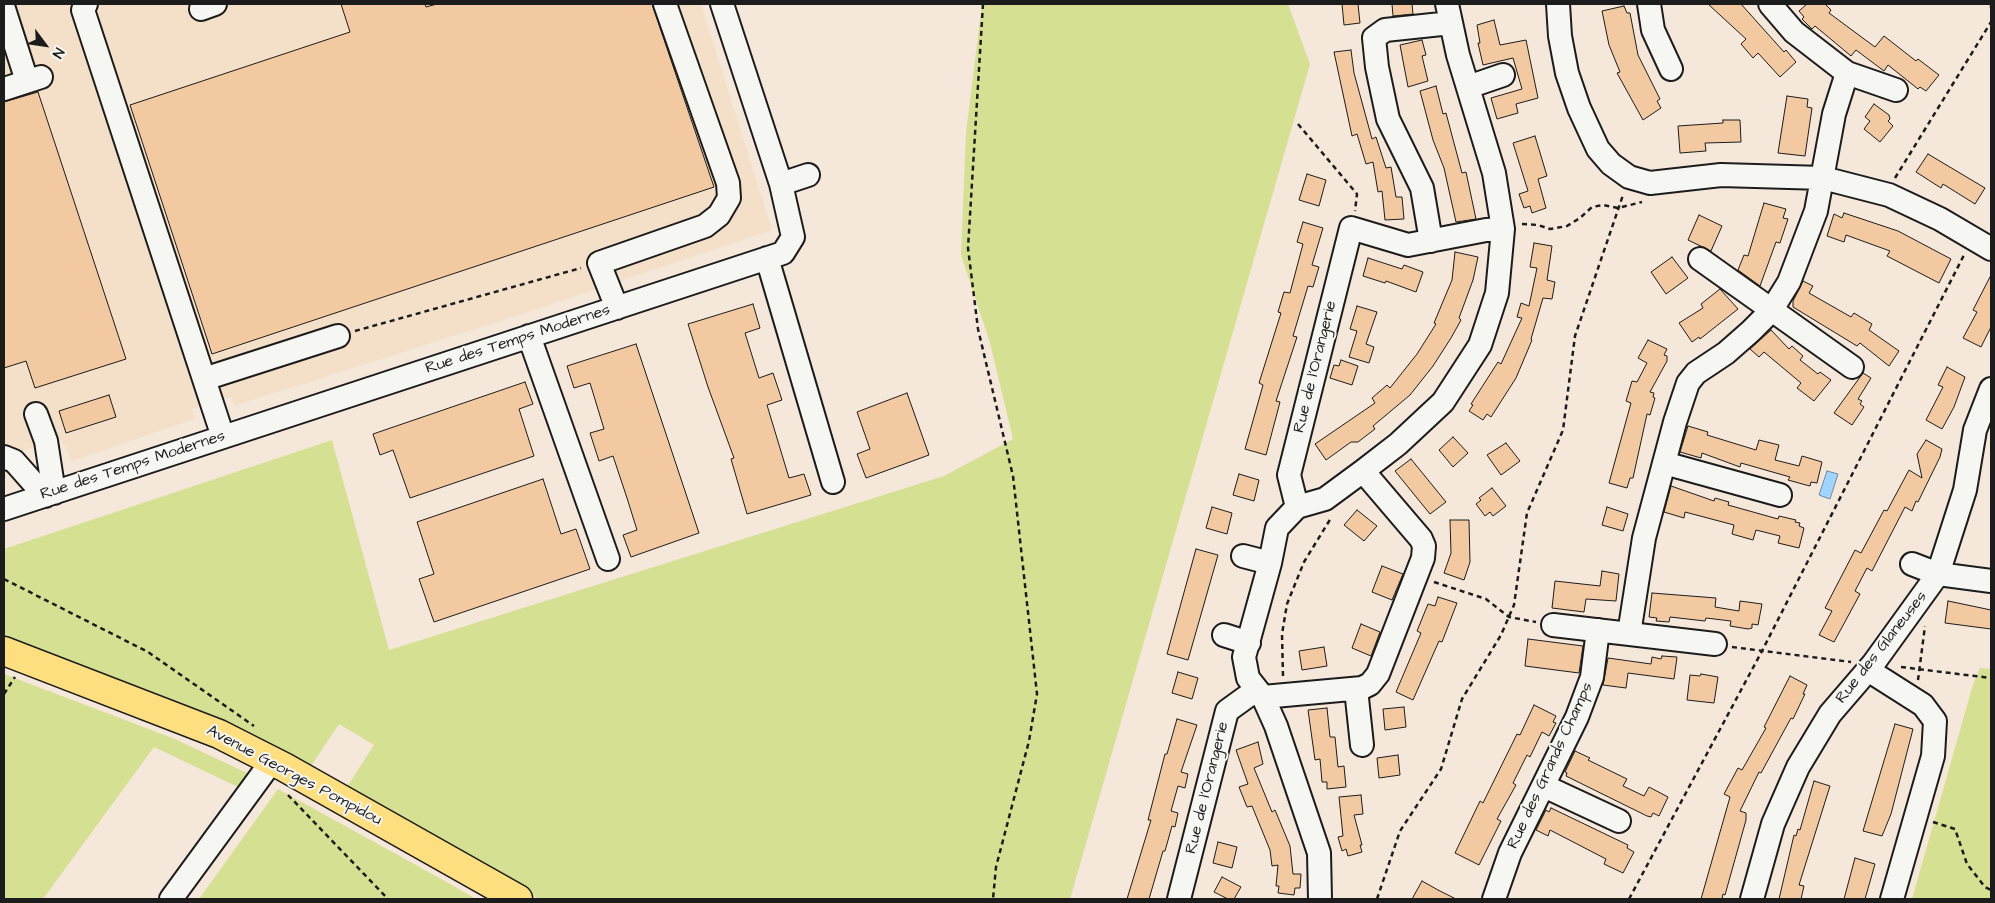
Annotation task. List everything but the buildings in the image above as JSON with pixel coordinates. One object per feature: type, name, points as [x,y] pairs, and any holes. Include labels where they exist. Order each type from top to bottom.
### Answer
[{"type":"main road","name":"Avenue Georges Pompidou","points":[[4,651],[219,734],[272,761],[518,899]]},
{"type":"street","points":[[86,4],[83,10],[223,437]]},
{"type":"street","points":[[617,308],[599,263],[705,226],[719,215],[729,198],[728,183],[666,4]]},
{"type":"street","name":"Rue des Temps Modernes","points":[[4,509],[783,253],[793,237],[781,184],[722,4]]},
{"type":"street","points":[[1558,4],[1560,36],[1567,73],[1580,108],[1598,149],[1611,164],[1629,177],[1650,183],[1721,174],[1823,178],[1889,195],[1940,219],[1982,244]]},
{"type":"street","points":[[1648,4],[1653,30],[1671,69]]},
{"type":"street","points":[[1770,4],[1794,32],[1847,73],[1896,90]]},
{"type":"street","points":[[4,10],[34,79],[4,88]]},
{"type":"street","points":[[1320,899],[1320,853],[1276,726],[1260,693],[1248,678],[1244,657],[1270,563],[1277,528],[1297,507],[1325,499],[1363,471],[1398,444],[1443,402],[1480,345],[1497,293],[1504,229],[1494,173],[1468,87],[1449,14],[1385,30],[1374,38],[1377,67],[1388,119],[1422,188],[1431,241]]},
{"type":"street","points":[[1629,634],[1644,538],[1688,383],[1696,374],[1726,353],[1771,311],[1790,282],[1816,211],[1834,114],[1847,73]]},
{"type":"street","points":[[1468,87],[1503,75]]},
{"type":"street","points":[[781,184],[808,175]]},
{"type":"street","points":[[1353,220],[1408,245],[1486,230],[1504,229]]},
{"type":"street","name":"Rue de l'Orangerie","points":[[1297,507],[1289,475],[1353,220]]},
{"type":"street","points":[[767,258],[833,482]]},
{"type":"street","points":[[1700,258],[1852,368]]},
{"type":"street","points":[[204,378],[338,336]]},
{"type":"street","points":[[529,336],[608,559]]},
{"type":"street","name":"Rue des Glaneuses","points":[[1752,899],[1773,824],[1798,767],[1830,714],[1871,667],[1938,574],[1965,490],[1975,430],[1991,389]]},
{"type":"street","points":[[36,414],[46,441],[50,494]]},
{"type":"street","points":[[4,457],[14,461],[50,494]]},
{"type":"street","points":[[1664,463],[1780,496]]},
{"type":"street","name":"Rue de l'Orangerie","points":[[1179,899],[1227,711],[1260,693],[1286,694],[1356,689],[1370,684],[1378,674],[1425,551],[1421,539],[1363,471]]},
{"type":"street","points":[[1243,556],[1270,563]]},
{"type":"street","points":[[1912,564],[1938,574],[1991,581]]},
{"type":"street","points":[[1553,624],[1715,644]]},
{"type":"street","name":"Rue des Grands Champs","points":[[1494,899],[1510,853],[1577,717],[1592,677],[1598,630]]},
{"type":"street","points":[[1224,635],[1249,643]]},
{"type":"street","points":[[1871,667],[1923,705],[1935,721],[1936,737],[1933,756],[1892,899]]},
{"type":"street","points":[[1356,689],[1362,745]]},
{"type":"street","points":[[171,899],[272,761]]},
{"type":"street","points":[[1544,786],[1619,821]]},
{"type":"path","points":[[983,4],[968,248],[978,329],[1013,476],[1037,694],[1029,741],[996,867],[994,899]]},
{"type":"path","points":[[1990,4],[1991,8]]},
{"type":"path","points":[[1889,195],[1892,183],[1991,22]]},
{"type":"path","points":[[1298,124],[1356,194],[1353,220]]},
{"type":"path","points":[[1377,899],[1400,831],[1441,769],[1462,699],[1501,636],[1514,604],[1527,513],[1564,430],[1575,336],[1629,177]]},
{"type":"path","points":[[1504,229],[1517,224],[1538,224],[1550,229],[1567,226],[1592,207],[1603,205],[1618,208],[1646,200]]},
{"type":"path","points":[[1630,899],[1982,244]]},
{"type":"path","points":[[338,336],[599,263]]},
{"type":"path","points":[[1286,694],[1282,670],[1282,634],[1287,604],[1304,562],[1332,516]]},
{"type":"path","points":[[1416,576],[1486,598],[1509,617],[1553,624]]},
{"type":"path","points":[[4,579],[148,652],[256,727]]},
{"type":"path","points":[[1908,695],[1918,685],[1918,670],[1925,623]]},
{"type":"path","points":[[1715,644],[1871,667],[1991,678]]},
{"type":"path","points":[[4,694],[16,676]]},
{"type":"path","points":[[283,790],[388,899]]},
{"type":"path","points":[[1916,816],[1955,829],[1967,864],[1985,887],[1991,890]]},
{"type":"shaded area","points":[[4,4],[701,4],[772,230],[507,319],[234,406],[231,397],[192,409],[195,419],[72,461],[61,439],[21,451],[4,480]]},
{"type":"green space","points":[[982,4],[1288,4],[1310,64],[1070,899],[539,899],[345,790],[374,745],[339,724],[311,766],[4,641],[4,549],[332,440],[389,650],[944,476],[1013,439],[990,343],[961,255],[966,133]]},
{"type":"green space","points":[[1980,668],[1991,669],[1991,899],[1912,899],[1972,688]]},
{"type":"green space","points":[[4,674],[175,739],[249,774],[240,788],[154,747],[43,899],[4,899]]},
{"type":"green space","points":[[278,789],[445,881],[476,899],[199,899]]},
{"type":"water","points":[[1827,471],[1838,474],[1830,499],[1819,495]]}]
